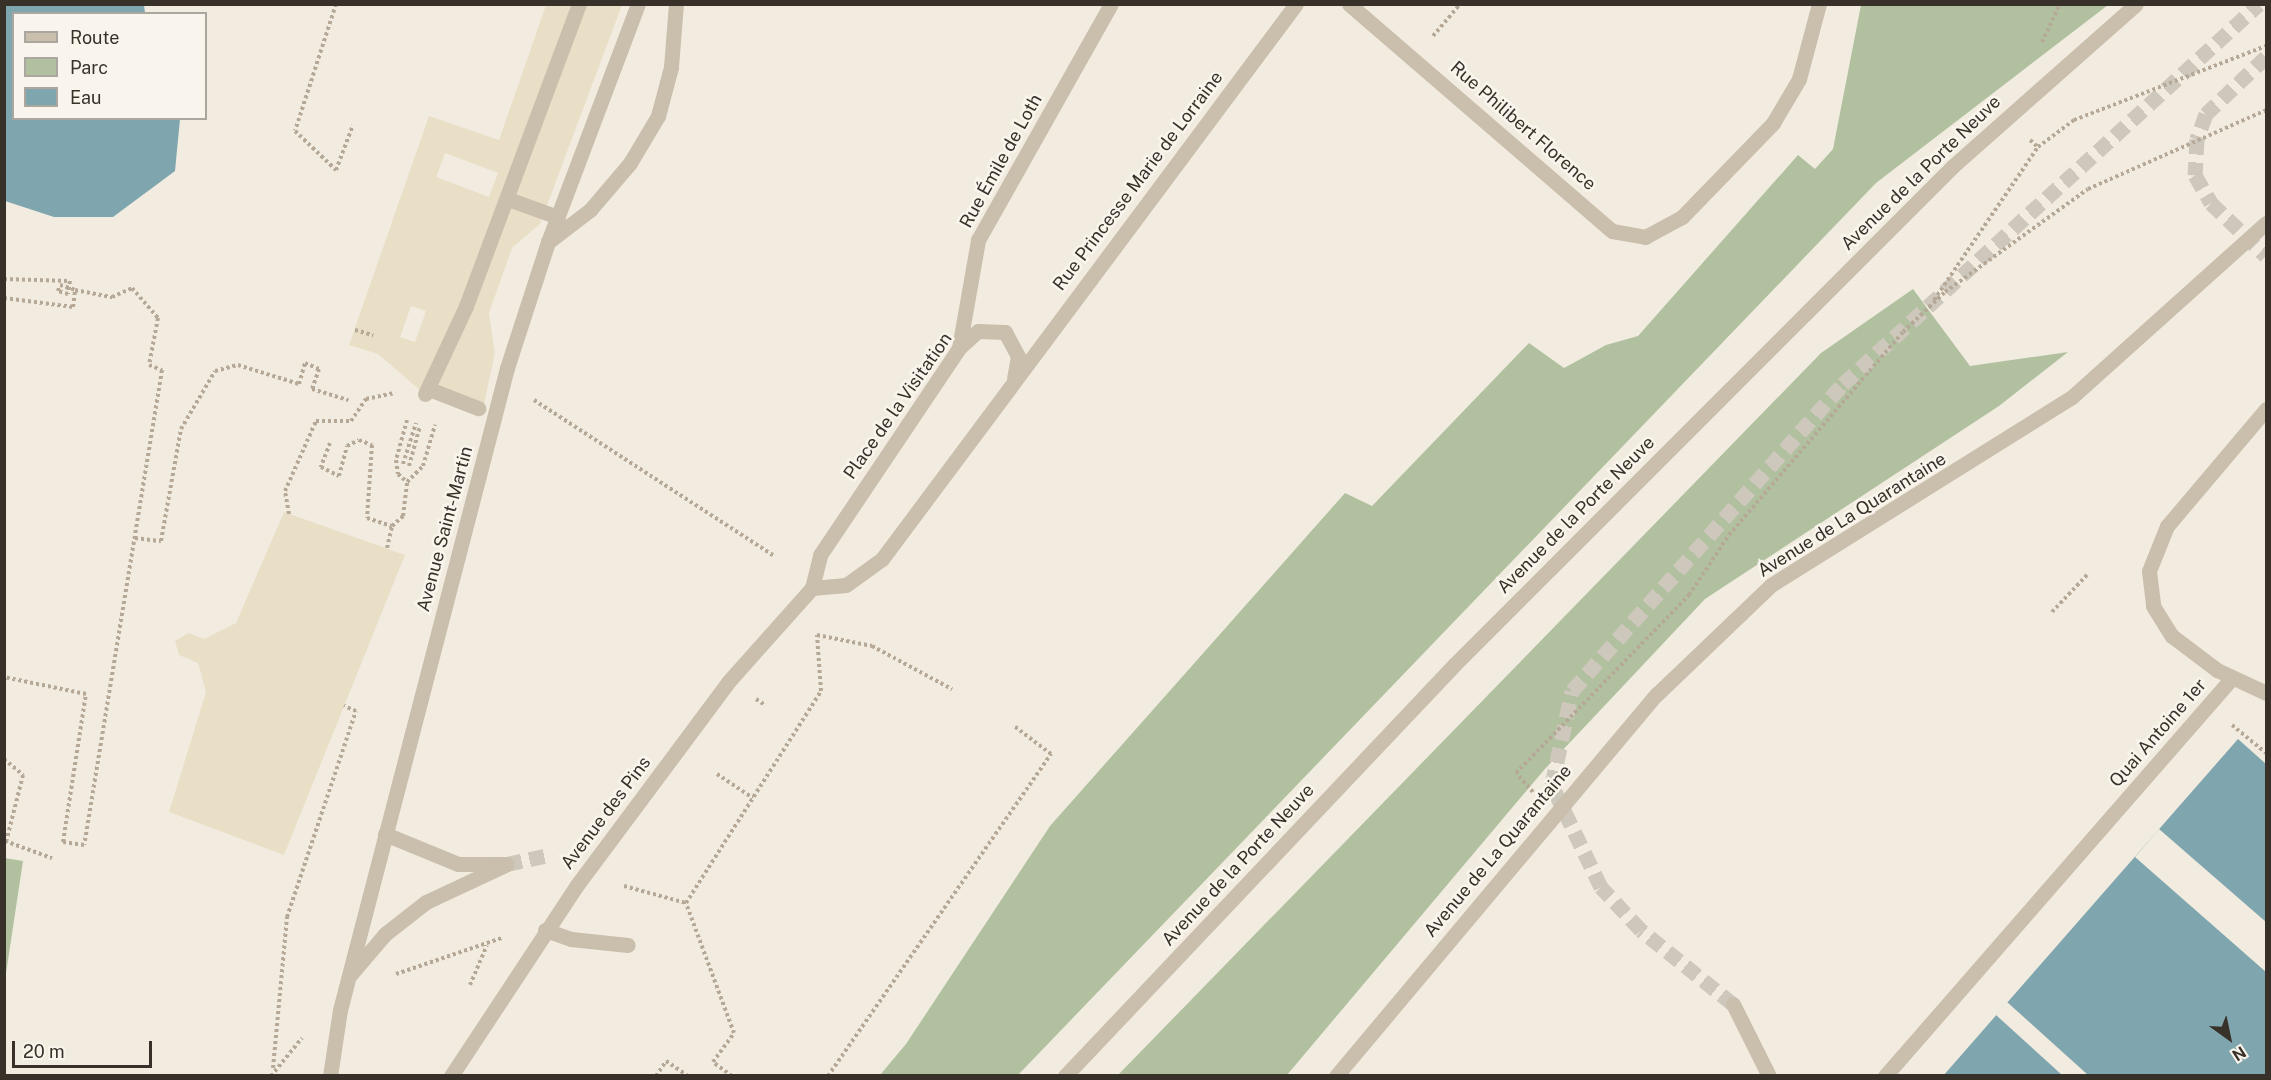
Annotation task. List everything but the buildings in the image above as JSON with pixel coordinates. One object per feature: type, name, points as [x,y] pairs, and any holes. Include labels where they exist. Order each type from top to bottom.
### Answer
[{"type":"street","points":[[478,408],[424,391],[508,199],[579,4]]},
{"type":"street","name":"Avenue Saint-Martin","points":[[330,1076],[349,976],[507,368],[548,242],[638,4]]},
{"type":"street","points":[[548,242],[590,210],[630,164],[658,116],[671,67],[676,4]]},
{"type":"street","name":"Rue Émile de Loth","points":[[959,348],[978,240],[1112,4]]},
{"type":"street","name":"Rue Princesse Marie de Lorraine","points":[[1013,384],[1296,4]]},
{"type":"street","name":"Rue Philibert Florence","points":[[1349,4],[1415,56],[1612,231],[1645,237],[1682,217],[1773,123],[1799,79],[1819,4]]},
{"type":"street","name":"Avenue de la Porte Neuve","points":[[1065,1076],[1455,664],[1910,208],[2136,4]]},
{"type":"street","points":[[508,199],[558,217]]},
{"type":"street","name":"Avenue de La Quarantaine","points":[[1336,1076],[1553,814],[1656,695],[1771,585],[2073,396],[2266,224]]},
{"type":"street","name":"Place de la Visitation","points":[[978,331],[1005,332],[1018,356],[1013,384],[882,559],[846,585],[812,588],[820,555],[959,348],[978,331]]},
{"type":"street","name":"Quai Antoine 1er","points":[[1885,1076],[2232,678],[2189,651],[2161,621],[2149,571],[2167,526],[2266,409]]},
{"type":"street","name":"Avenue des Pins","points":[[451,1076],[545,930],[729,681],[812,588]]},
{"type":"street","points":[[2232,678],[2266,693]]},
{"type":"street","points":[[349,976],[385,934],[426,902],[507,864],[458,864],[385,834]]},
{"type":"street","points":[[545,930],[571,939],[628,945]]},
{"type":"street","points":[[1733,1004],[1769,1076]]},
{"type":"path","points":[[336,4],[295,131],[336,170],[352,125]]},
{"type":"path","points":[[1415,56],[1460,4]]},
{"type":"path","points":[[1553,814],[1516,773],[1689,595],[1729,535],[1930,306],[2038,147],[2074,120],[2266,45]]},
{"type":"path","points":[[1930,306],[2088,189],[2266,111]]},
{"type":"path","points":[[2027,137],[2038,147]]},
{"type":"path","points":[[4,279],[70,281],[68,294],[58,291],[60,285],[75,290],[112,297],[132,288],[158,318],[149,365],[162,370],[84,845],[63,842],[86,694],[4,677]]},
{"type":"path","points":[[4,298],[73,307],[75,290]]},
{"type":"path","points":[[355,330],[373,335]]},
{"type":"path","points":[[135,538],[162,541],[181,429],[215,371],[238,365],[299,384],[305,363],[319,369],[312,389],[348,400]]},
{"type":"path","points":[[404,464],[424,391]]},
{"type":"path","points":[[409,466],[424,391]]},
{"type":"path","points":[[387,548],[392,526],[408,501],[407,482],[398,474],[396,460],[424,391]]},
{"type":"path","points":[[289,514],[285,491],[316,421],[351,421],[366,399],[424,391]]},
{"type":"path","points":[[407,482],[423,466],[442,398]]},
{"type":"path","points":[[536,404],[774,556]]},
{"type":"path","points":[[330,443],[321,467],[339,476],[346,446],[359,440],[372,445],[367,518],[392,526]]},
{"type":"path","points":[[2052,612],[2087,575]]},
{"type":"path","points":[[686,903],[820,691],[818,635],[872,646],[952,689]]},
{"type":"path","points":[[756,699],[765,705]]},
{"type":"path","points":[[271,1076],[287,916],[356,711],[344,706]]},
{"type":"path","points":[[2224,730],[2230,724],[2266,753]]},
{"type":"path","points":[[828,1076],[1051,754],[1014,726]]},
{"type":"path","points":[[4,759],[23,775],[5,842],[52,858]]},
{"type":"path","points":[[717,774],[753,798]]},
{"type":"path","points":[[624,886],[686,903]]},
{"type":"path","points":[[686,903],[734,1033],[713,1062],[732,1076]]},
{"type":"path","points":[[398,973],[426,960],[464,955],[503,938],[509,929]]},
{"type":"path","points":[[273,1068],[305,1028]]},
{"type":"path","points":[[657,1076],[666,1061],[688,1076]]},
{"type":"path","points":[[717,1076],[722,1069]]},
{"type":"green space","points":[[1861,5],[2108,5],[1876,183],[1018,1075],[880,1075],[906,1044],[1050,826],[1345,493],[1372,506],[1529,343],[1564,368],[1606,345],[1638,336],[1798,155],[1815,169],[1833,149]]},
{"type":"green space","points":[[1913,289],[1970,366],[2068,352],[1999,406],[1705,599],[1544,770],[1287,1075],[1118,1075],[1821,353]]},
{"type":"green space","points":[[4,858],[23,861],[5,980]]},
{"type":"shaded area","points":[[546,5],[622,5],[540,224],[512,248],[489,313],[495,353],[482,413],[428,397],[378,354],[349,345],[429,116],[499,140]],"holes":[[[445,153],[498,173],[489,197],[436,177]],[[411,306],[426,311],[415,342],[400,337]]]},
{"type":"shaded area","points":[[284,512],[405,555],[284,855],[169,812],[206,692],[198,663],[179,655],[175,641],[189,633],[204,639],[236,623]]},
{"type":"water","points":[[5,4],[144,5],[145,12],[12,12],[12,120],[180,120],[175,171],[113,217],[54,217],[5,201]]},
{"type":"water","points":[[2238,739],[2266,764],[2266,1075],[1943,1076]]},
{"type":"pier","points":[[2159,829],[2266,922],[2266,972],[2135,857]]},
{"type":"pier","points":[[2007,1002],[2088,1075],[2062,1075],[1996,1015]]},
{"type":"tunnel","points":[[1733,1004],[1641,930],[1601,887],[1552,785],[1572,691],[1843,384],[2259,4]]},
{"type":"tunnel","points":[[2266,57],[2206,114],[2197,139],[2195,175],[2211,203],[2266,256]]},
{"type":"tunnel","points":[[507,864],[549,855]]}]
